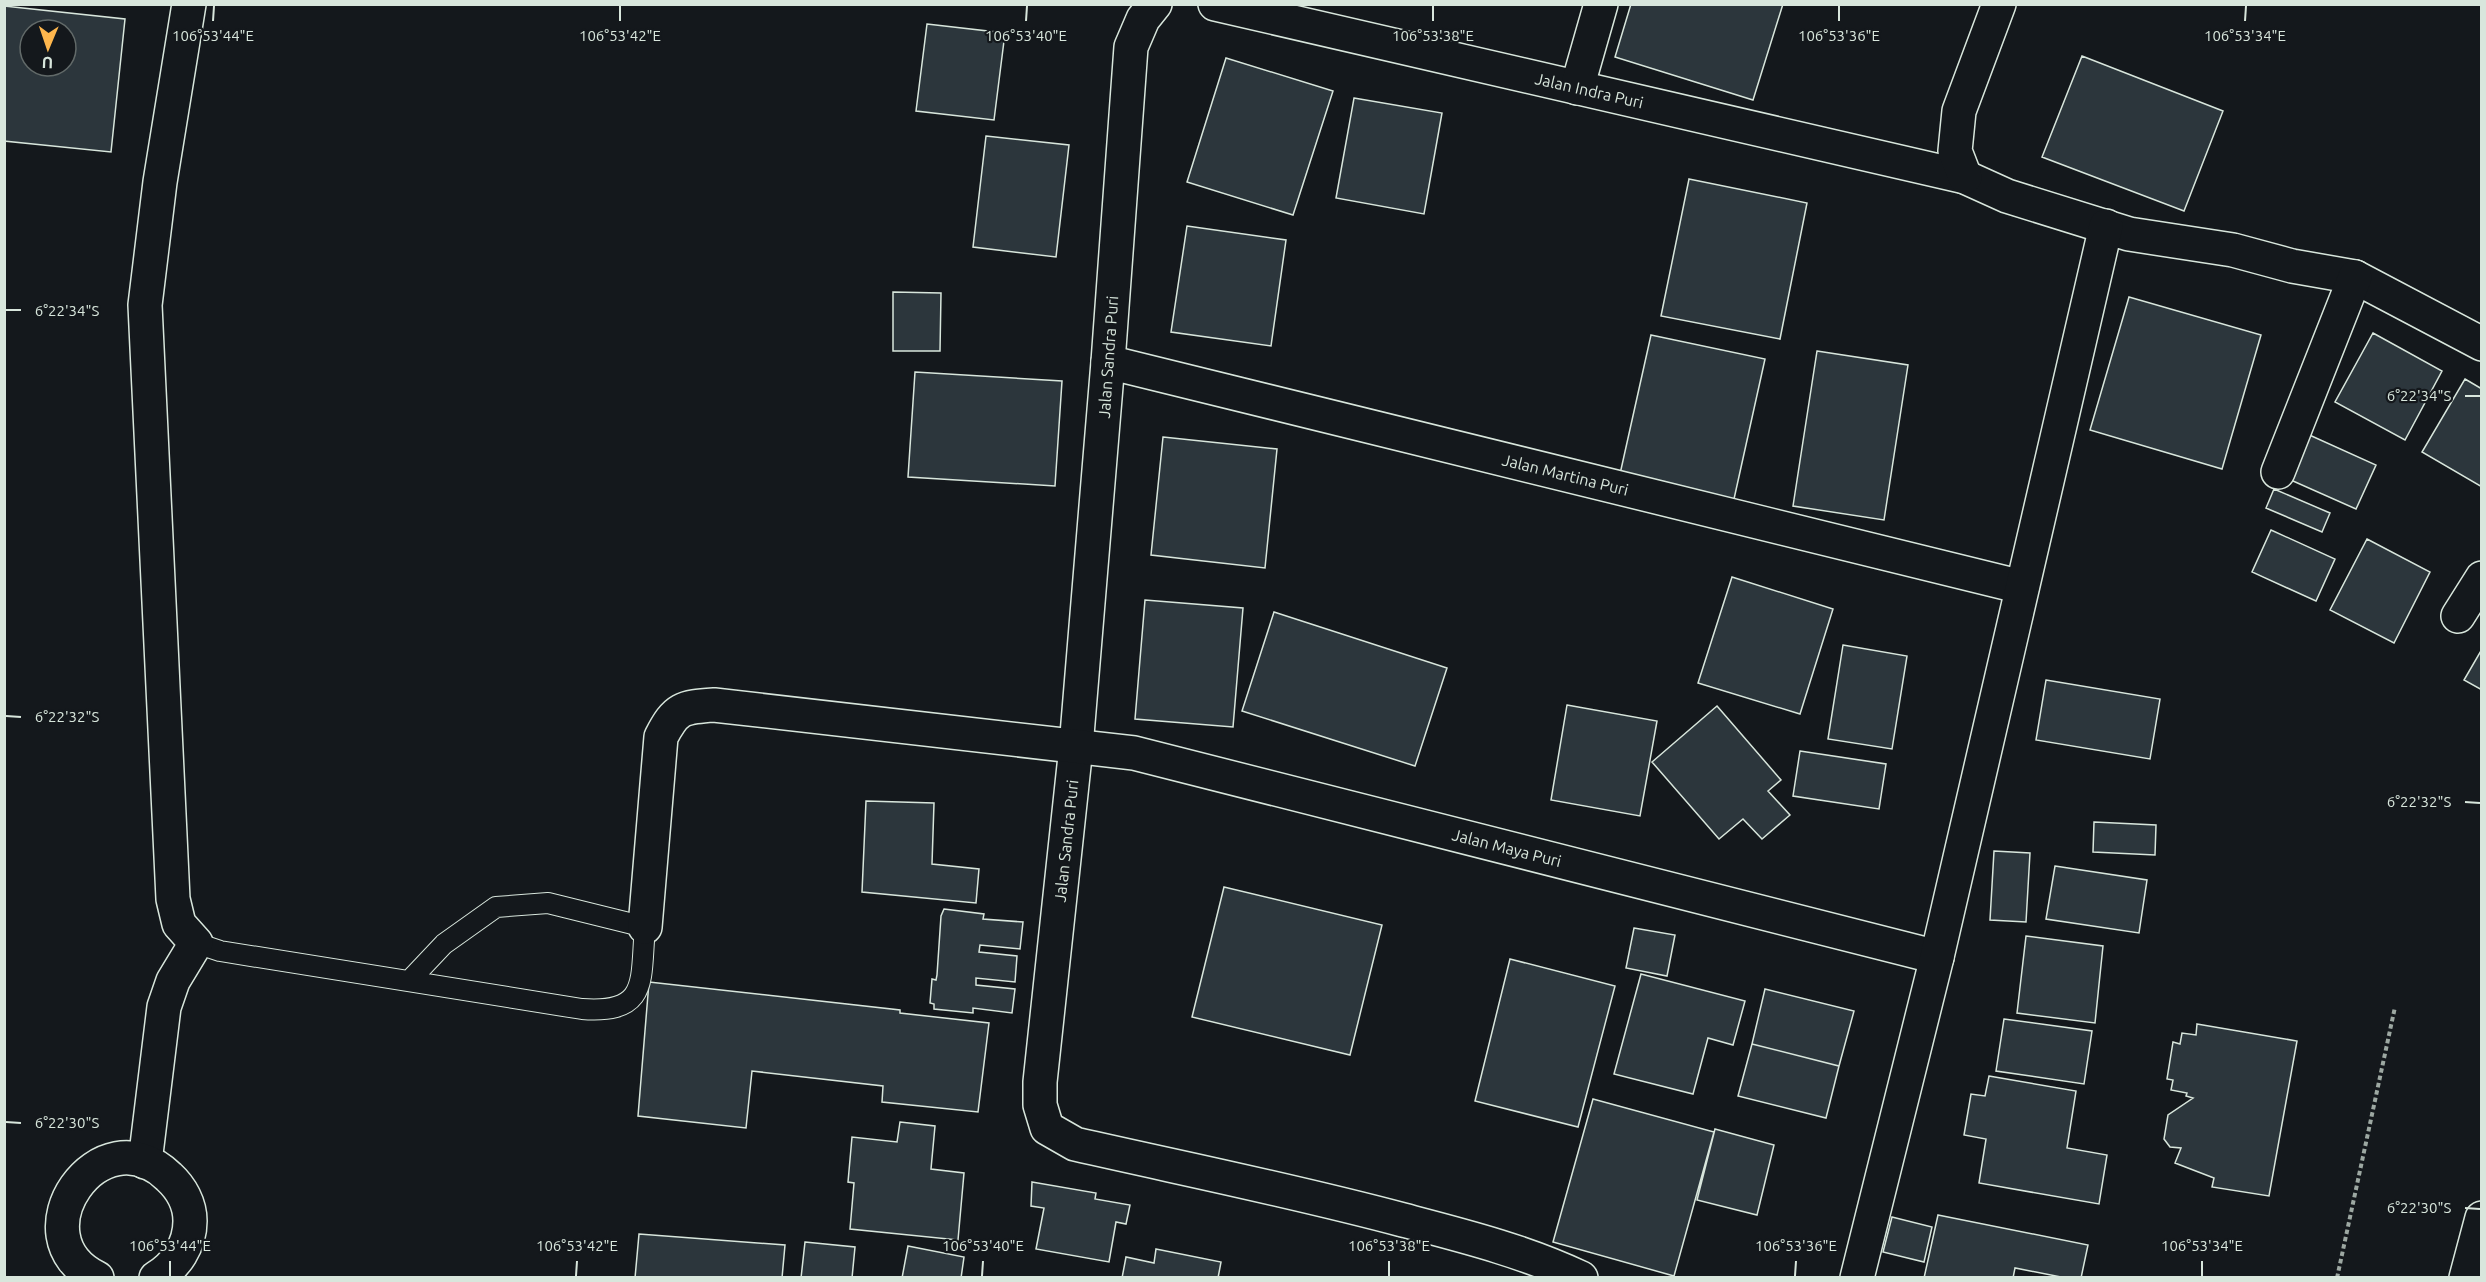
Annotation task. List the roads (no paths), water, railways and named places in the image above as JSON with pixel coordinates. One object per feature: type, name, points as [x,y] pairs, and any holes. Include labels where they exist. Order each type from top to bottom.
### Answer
[{"type":"street","points":[[145,1162],[164,1006],[173,981],[196,943],[179,924],[173,899],[145,305],[160,182],[189,4]]},
{"type":"street","name":"Jalan Sandra Puri","points":[[1155,4],[1143,19],[1131,47],[1076,747],[1040,1082],[1040,1105],[1047,1128],[1075,1144],[1353,1207],[1452,1233],[1542,1259],[1581,1278]]},
{"type":"street","name":"Jalan Indra Puri","points":[[1215,4],[1965,177],[2007,196],[2129,234],[2233,250],[2292,266],[2355,277],[2481,344]]},
{"type":"street","points":[[1577,88],[1601,4]]},
{"type":"street","points":[[1965,177],[1955,152],[1959,111],[1999,4]]},
{"type":"street","points":[[1857,1278],[1937,957],[2106,226]]},
{"type":"street","points":[[2278,472],[2355,277]]},
{"type":"street","name":"Jalan Martina Puri","points":[[1108,362],[2022,587]]},
{"type":"street","points":[[2458,616],[2481,578]]},
{"type":"street","name":"Jalan Maya Puri","points":[[645,927],[661,737],[672,717],[686,707],[714,705],[1134,753],[1937,957]]},
{"type":"street","points":[[97,1278],[75,1261],[66,1244],[63,1224],[65,1204],[74,1186],[87,1172],[105,1162],[125,1159],[145,1162],[163,1170],[177,1184],[187,1201],[190,1221],[187,1240],[179,1258],[156,1278]]},
{"type":"street","points":[[2466,1278],[2481,1218]]},
{"type":"lane","points":[[196,943],[220,951],[582,1009],[619,1008],[632,999],[640,983],[645,927],[548,903],[496,907],[444,944],[409,981]]}]
